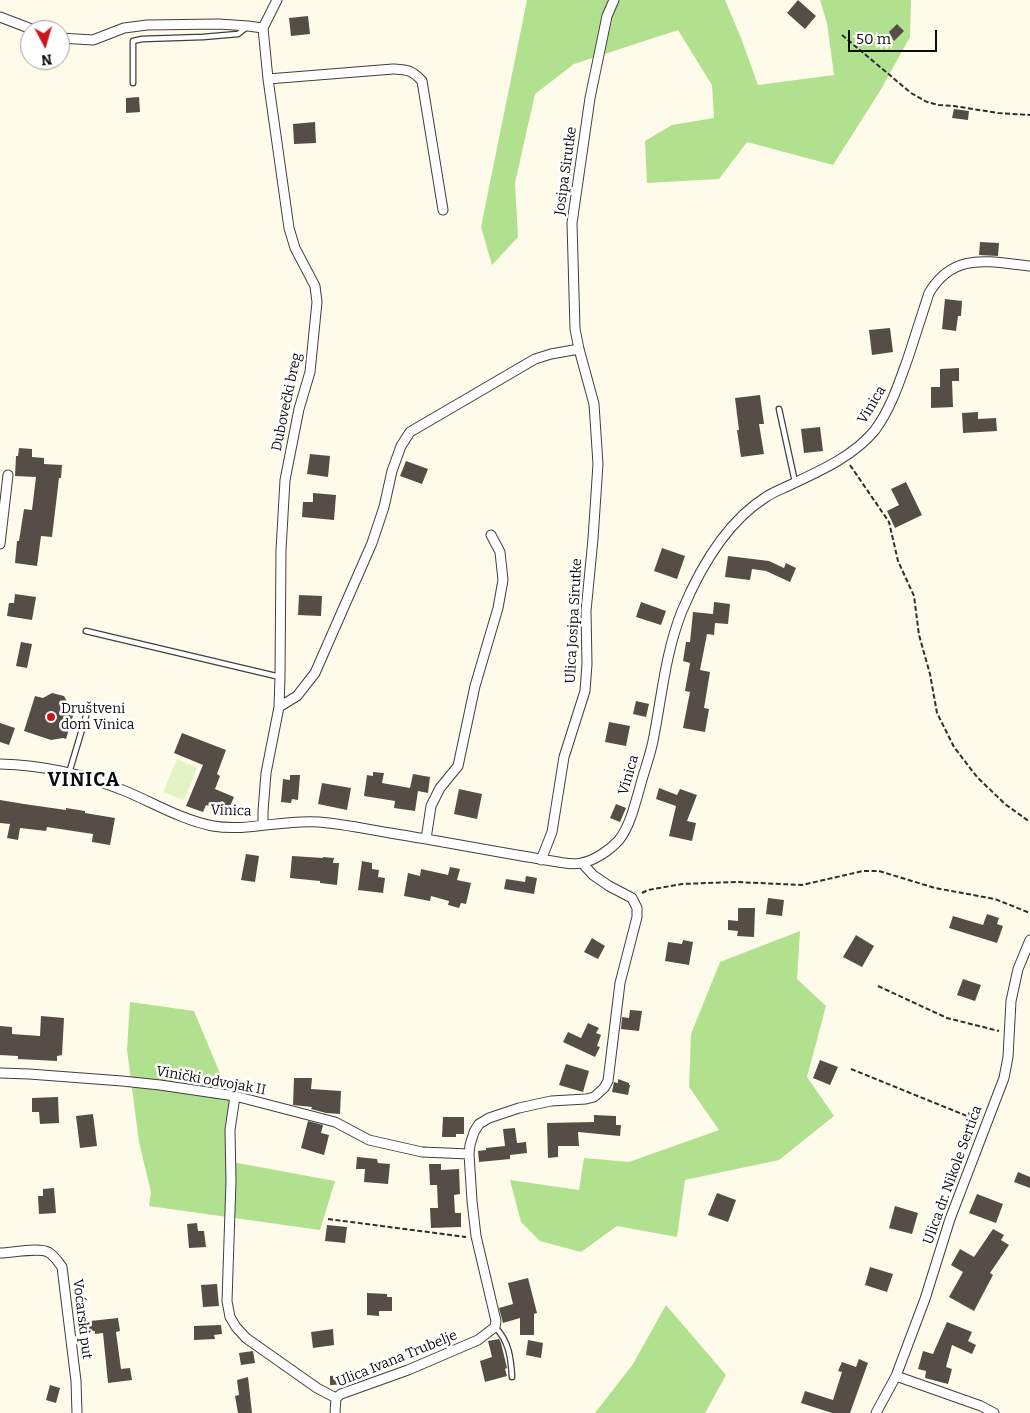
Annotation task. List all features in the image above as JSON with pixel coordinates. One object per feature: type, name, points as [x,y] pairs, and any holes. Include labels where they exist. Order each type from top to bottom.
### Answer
[{"type":"street","points":[[70,39],[92,40],[124,28],[147,25],[219,24],[263,28],[277,0]]},
{"type":"street","name":"Josipa Sirutke","points":[[579,349],[576,329],[572,222],[590,98],[607,16],[614,0]]},
{"type":"street","points":[[0,17],[20,25]]},
{"type":"street","name":"Dubovečki breg","points":[[263,28],[288,228],[295,248],[315,286],[317,302],[310,372],[299,408],[285,480],[281,550],[279,707],[266,773],[263,825]]},
{"type":"street","points":[[268,79],[393,70],[408,70],[416,74],[422,81],[443,210]]},
{"type":"street","name":"Vinica","points":[[0,764],[26,766],[90,778],[200,823],[215,826],[233,827],[286,822],[332,823],[541,860],[572,864],[596,858],[619,840],[626,827],[654,739],[664,674],[682,612],[698,576],[724,537],[745,513],[767,496],[844,457],[875,430],[896,392],[929,293],[936,283],[948,272],[961,264],[979,261],[1030,266]]},
{"type":"street","points":[[279,707],[297,696],[315,673],[372,543],[384,508],[392,471],[401,446],[410,432],[536,359],[579,349]]},
{"type":"street","name":"Ulica Josipa Sirutke","points":[[541,860],[552,832],[564,757],[585,691],[588,664],[586,611],[598,464],[594,404],[579,349]]},
{"type":"street","points":[[0,544],[8,475]]},
{"type":"street","points":[[426,839],[431,806],[440,788],[458,766],[476,686],[498,608],[503,580],[500,552],[491,535]]},
{"type":"street","points":[[495,1327],[496,1321],[476,1236],[472,1201],[470,1145],[474,1132],[479,1124],[489,1118],[535,1103],[594,1097],[604,1088],[608,1081],[620,983],[637,917],[636,908],[632,898],[593,875],[582,863]]},
{"type":"street","name":"Ulica dr. Nikole Sertića","points":[[876,1413],[896,1376],[925,1299],[950,1218],[1004,1078],[1008,1057],[1011,1001],[1018,969],[1030,940]]},
{"type":"street","name":"Vinički odvojak II","points":[[0,1073],[132,1082],[235,1096],[336,1122],[369,1140],[422,1152],[470,1154]]},
{"type":"street","name":"Ulica Ivana Trubelje","points":[[235,1096],[230,1130],[231,1181],[227,1301],[230,1317],[246,1338],[317,1388],[336,1398]]},
{"type":"street","name":"Voćarski put","points":[[0,1253],[47,1252],[56,1258],[62,1267],[76,1381],[77,1413]]},
{"type":"street","name":"Ulica Ivana Trubelje","points":[[334,1413],[336,1398],[341,1394],[408,1370],[478,1340],[495,1327]]},
{"type":"street","points":[[896,1376],[982,1406],[994,1413]]},
{"type":"lane","points":[[133,83],[132,41],[238,34],[248,26]]},
{"type":"lane","points":[[779,408],[795,482]]},
{"type":"lane","points":[[86,631],[280,677]]},
{"type":"lane","points":[[68,773],[86,716]]},
{"type":"lane","points":[[495,1327],[501,1333],[510,1356],[512,1377]]},
{"type":"path","points":[[842,35],[911,93],[927,102],[998,113],[1030,115]]},
{"type":"path","points":[[844,457],[889,522],[898,561],[914,596],[919,635],[930,674],[937,713],[954,747],[977,777],[1005,804],[1030,822]]},
{"type":"path","points":[[632,898],[648,890],[682,884],[770,883],[802,885],[863,871],[879,871],[935,888],[995,899],[1030,913]]},
{"type":"path","points":[[878,986],[947,1018],[1008,1033]]},
{"type":"path","points":[[851,1069],[986,1124]]},
{"type":"path","points":[[328,1219],[452,1235],[476,1236]]},
{"type":"green space","points":[[527,0],[725,0],[758,85],[834,75],[827,23],[820,0],[911,0],[910,37],[880,91],[833,165],[747,142],[719,179],[647,183],[645,141],[672,125],[714,118],[712,85],[678,30],[574,64],[535,94],[515,183],[518,237],[492,265],[481,227]]},
{"type":"green space","points":[[177,759],[197,768],[184,800],[163,792]]},
{"type":"green space","points":[[800,931],[797,979],[826,1006],[807,1077],[834,1116],[779,1160],[685,1180],[677,1237],[617,1226],[581,1252],[540,1241],[521,1222],[510,1180],[579,1190],[584,1158],[629,1162],[719,1130],[689,1087],[691,1034],[720,962]]},
{"type":"green space","points":[[130,1002],[194,1011],[236,1112],[232,1162],[335,1181],[320,1230],[149,1206],[151,1192],[139,1142],[127,1050]]},
{"type":"green space","points":[[666,1305],[726,1375],[705,1413],[595,1413],[633,1364]]},
{"type":"building","points":[[798,0],[816,16],[805,29],[787,13]]},
{"type":"building","points":[[308,16],[310,34],[291,36],[289,18]]},
{"type":"building","points":[[897,24],[904,31],[894,41],[889,32]]},
{"type":"building","points":[[139,97],[140,112],[126,113],[126,98]]},
{"type":"building","points":[[954,109],[969,111],[968,120],[952,118]]},
{"type":"building","points":[[315,122],[316,143],[294,144],[293,124]]},
{"type":"building","points":[[980,242],[999,243],[998,256],[979,255]]},
{"type":"building","points":[[945,299],[962,301],[961,316],[958,316],[956,331],[942,329]]},
{"type":"building","points":[[890,328],[893,352],[872,355],[869,330]]},
{"type":"building","points":[[959,368],[959,381],[952,381],[953,407],[931,408],[931,387],[940,387],[940,369]]},
{"type":"building","points":[[760,395],[764,424],[759,424],[764,454],[741,457],[735,398]]},
{"type":"building","points":[[978,412],[978,419],[996,418],[997,431],[963,433],[962,413]]},
{"type":"building","points":[[820,427],[823,451],[804,453],[801,429]]},
{"type":"building","points":[[19,448],[32,449],[32,457],[44,458],[44,464],[62,465],[52,537],[41,536],[37,566],[15,563],[17,541],[19,541],[24,509],[32,510],[36,477],[15,476],[16,456],[18,456]]},
{"type":"building","points":[[310,454],[330,456],[328,477],[307,474]]},
{"type":"building","points":[[406,461],[428,469],[422,484],[400,476]]},
{"type":"building","points":[[906,482],[922,515],[895,528],[887,511],[899,505],[891,489]]},
{"type":"building","points":[[313,493],[336,495],[334,520],[302,517],[303,502],[313,502]]},
{"type":"building","points":[[662,548],[685,556],[677,579],[654,571]]},
{"type":"building","points":[[728,556],[769,561],[784,568],[786,563],[796,568],[790,582],[766,571],[752,569],[750,580],[725,577]]},
{"type":"building","points":[[15,594],[36,597],[32,620],[7,616],[9,603],[14,603]]},
{"type":"building","points":[[299,595],[322,596],[321,616],[298,615]]},
{"type":"building","points":[[641,602],[666,611],[661,625],[636,617]]},
{"type":"building","points":[[714,602],[730,604],[728,624],[715,623],[714,635],[707,634],[700,670],[710,672],[704,708],[709,709],[705,732],[683,728],[690,692],[685,691],[690,663],[683,661],[686,642],[690,642],[693,612],[713,614]]},
{"type":"building","points":[[21,642],[32,644],[27,668],[16,666]]},
{"type":"building","name":"Društveni dom Vinica","points":[[52,693],[64,696],[70,707],[75,709],[66,739],[51,740],[24,731],[35,696],[43,698]]},
{"type":"building","points":[[636,701],[649,704],[646,717],[633,714]]},
{"type":"building","points":[[609,722],[630,726],[626,746],[605,742]]},
{"type":"building","points":[[0,723],[15,728],[9,745],[0,742]]},
{"type":"building","points":[[182,733],[226,750],[217,774],[220,776],[215,789],[234,797],[227,813],[206,805],[203,812],[186,806],[203,765],[174,753]]},
{"type":"building","points":[[373,772],[384,773],[382,783],[410,788],[413,774],[430,777],[428,793],[418,791],[415,811],[394,808],[395,801],[364,796],[367,775],[373,776]]},
{"type":"building","points":[[290,775],[300,775],[298,800],[292,799],[291,803],[281,802],[283,779],[290,780]]},
{"type":"building","points":[[322,783],[351,788],[347,810],[318,804]]},
{"type":"building","points":[[659,788],[677,795],[680,789],[697,795],[687,821],[696,823],[692,841],[669,836],[676,806],[656,799]]},
{"type":"building","points":[[459,789],[482,794],[477,819],[454,814]]},
{"type":"building","points":[[0,800],[66,810],[66,808],[115,818],[110,845],[92,842],[93,834],[47,827],[46,831],[20,828],[18,840],[7,838],[10,824],[0,823]]},
{"type":"building","points":[[616,804],[626,808],[620,822],[610,818]]},
{"type":"building","points":[[246,854],[259,856],[255,882],[241,880]]},
{"type":"building","points":[[292,856],[334,858],[333,863],[339,863],[337,885],[290,878]]},
{"type":"building","points":[[362,861],[372,863],[372,869],[379,870],[378,877],[385,878],[383,893],[358,890]]},
{"type":"building","points":[[450,867],[460,869],[457,880],[471,883],[466,904],[461,903],[459,908],[448,905],[449,901],[431,896],[430,901],[404,896],[408,873],[420,876],[421,869],[448,875]]},
{"type":"building","points":[[526,876],[537,878],[534,894],[504,889],[506,879],[525,882]]},
{"type":"building","points":[[768,898],[784,900],[782,916],[766,914]]},
{"type":"building","points":[[738,908],[755,908],[754,937],[737,936],[738,931],[728,930],[728,920],[738,921]]},
{"type":"building","points":[[987,914],[999,918],[997,924],[1003,926],[997,943],[949,928],[953,916],[983,925]]},
{"type":"building","points":[[856,935],[874,946],[862,967],[843,957]]},
{"type":"building","points":[[592,938],[605,946],[598,959],[584,952]]},
{"type":"building","points":[[683,940],[693,942],[689,965],[665,961],[668,942],[682,944]]},
{"type":"building","points":[[963,979],[981,985],[975,1001],[957,995]]},
{"type":"building","points":[[630,1010],[642,1011],[639,1031],[621,1029],[622,1017],[629,1018]]},
{"type":"building","points":[[41,1016],[64,1018],[62,1055],[57,1056],[57,1061],[18,1059],[18,1056],[0,1055],[0,1026],[12,1027],[12,1034],[40,1036]]},
{"type":"building","points":[[588,1023],[599,1028],[596,1033],[601,1035],[597,1046],[600,1047],[595,1057],[563,1042],[568,1032],[581,1038]]},
{"type":"building","points":[[820,1060],[838,1067],[830,1085],[813,1078]]},
{"type":"building","points":[[566,1064],[589,1071],[583,1092],[559,1085]]},
{"type":"building","points":[[294,1078],[312,1078],[311,1089],[341,1091],[340,1114],[326,1113],[311,1109],[312,1107],[293,1105]]},
{"type":"building","points":[[618,1079],[629,1083],[628,1095],[612,1092],[614,1082],[618,1083]]},
{"type":"building","points":[[58,1097],[59,1123],[40,1124],[39,1112],[32,1112],[32,1098]]},
{"type":"building","points":[[93,1114],[97,1146],[80,1148],[76,1116]]},
{"type":"building","points":[[594,1115],[616,1116],[616,1125],[621,1125],[620,1136],[578,1132],[579,1146],[558,1146],[558,1157],[548,1158],[547,1123],[594,1122]]},
{"type":"building","points":[[443,1117],[464,1117],[464,1134],[456,1134],[456,1137],[442,1137]]},
{"type":"building","points":[[308,1121],[323,1125],[321,1133],[329,1135],[324,1155],[301,1148]]},
{"type":"building","points":[[515,1128],[517,1143],[526,1142],[527,1153],[510,1155],[510,1159],[479,1162],[478,1151],[505,1146],[503,1129]]},
{"type":"building","points":[[357,1157],[377,1159],[378,1163],[390,1164],[388,1184],[364,1182],[365,1169],[356,1169]]},
{"type":"building","points":[[429,1164],[441,1164],[441,1170],[459,1169],[460,1194],[454,1195],[455,1213],[461,1213],[461,1227],[431,1228],[430,1208],[438,1208],[437,1185],[430,1185]]},
{"type":"building","points":[[1018,1172],[1030,1177],[1030,1188],[1014,1182]]},
{"type":"building","points":[[54,1188],[56,1213],[39,1214],[38,1196],[43,1196],[43,1189]]},
{"type":"building","points":[[717,1193],[736,1200],[728,1222],[708,1215]]},
{"type":"building","points":[[977,1194],[1003,1204],[996,1223],[969,1213]]},
{"type":"building","points":[[895,1206],[918,1213],[912,1234],[889,1228]]},
{"type":"building","points":[[197,1223],[198,1231],[204,1231],[206,1247],[189,1248],[187,1224]]},
{"type":"building","points":[[327,1225],[347,1227],[345,1243],[325,1241]]},
{"type":"building","points":[[993,1229],[1004,1235],[1001,1240],[1009,1245],[990,1273],[993,1275],[974,1311],[949,1297],[963,1272],[951,1265],[960,1249],[974,1257]]},
{"type":"building","points":[[870,1267],[893,1274],[887,1292],[865,1285]]},
{"type":"building","points":[[528,1278],[537,1313],[534,1314],[534,1335],[520,1335],[520,1318],[503,1323],[499,1308],[513,1304],[508,1283]]},
{"type":"building","points":[[217,1284],[219,1306],[203,1307],[201,1285]]},
{"type":"building","points":[[367,1293],[387,1294],[387,1297],[392,1297],[392,1311],[379,1311],[379,1316],[367,1315]]},
{"type":"building","points":[[118,1318],[120,1331],[116,1332],[121,1369],[130,1368],[132,1380],[108,1383],[103,1333],[95,1334],[95,1331],[82,1332],[81,1322]]},
{"type":"building","points":[[947,1322],[972,1332],[968,1341],[976,1345],[972,1354],[952,1345],[946,1367],[952,1369],[948,1384],[925,1378],[926,1371],[918,1369],[923,1351],[933,1354]]},
{"type":"building","points":[[221,1325],[222,1334],[214,1335],[215,1339],[194,1340],[194,1326]]},
{"type":"building","points":[[333,1329],[334,1345],[313,1348],[311,1332]]},
{"type":"building","points":[[499,1339],[507,1368],[505,1369],[507,1376],[485,1382],[480,1361],[492,1357],[488,1341]]},
{"type":"building","points":[[528,1340],[543,1343],[541,1358],[526,1355]]},
{"type":"building","points":[[253,1351],[255,1363],[241,1365],[239,1353]]},
{"type":"building","points":[[859,1359],[868,1363],[850,1413],[832,1413],[801,1403],[805,1391],[833,1400],[842,1372],[838,1371],[842,1362],[856,1367]]},
{"type":"building","points":[[351,1375],[351,1384],[330,1385],[330,1376]]},
{"type":"building","points":[[248,1377],[252,1413],[238,1413],[235,1396],[239,1395],[237,1380]]},
{"type":"building","points":[[50,1385],[60,1388],[56,1403],[46,1400]]},
{"type":"place","name":"Društveni dom Vinica","points":[[51,717]]},
{"type":"district","name":"VINICA","points":[[84,781]]}]
